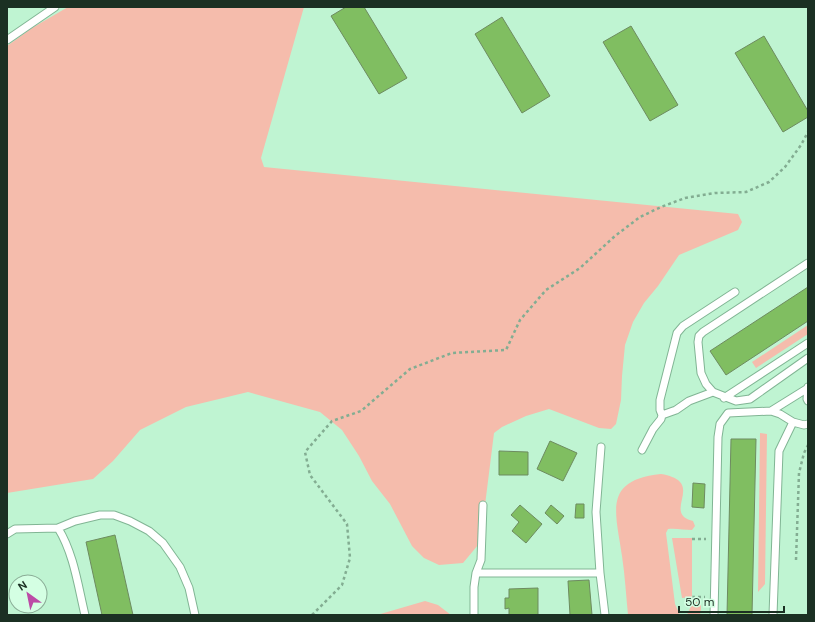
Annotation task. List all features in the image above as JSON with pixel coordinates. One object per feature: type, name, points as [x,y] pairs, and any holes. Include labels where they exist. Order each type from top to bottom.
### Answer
[{"type":"lane","points":[[7,40],[55,7]]},
{"type":"lane","points":[[808,263],[703,332],[699,336],[698,342],[701,373],[706,384],[713,392],[724,398],[736,401],[750,399],[808,358]]},
{"type":"lane","points":[[642,450],[653,429],[661,419],[662,415],[660,410],[660,400],[677,333],[683,326],[735,292]]},
{"type":"lane","points":[[724,398],[808,343]]},
{"type":"lane","points":[[808,388],[808,401]]},
{"type":"lane","points":[[771,412],[808,388]]},
{"type":"lane","points":[[662,415],[676,410],[689,401],[713,392]]},
{"type":"lane","points":[[714,615],[718,437],[720,424],[728,413],[771,412],[780,414],[793,422],[804,425],[808,424]]},
{"type":"lane","points":[[773,615],[779,451],[793,422]]},
{"type":"lane","points":[[601,446],[596,512],[600,573],[605,615]]},
{"type":"lane","points":[[474,615],[474,588],[480,560],[483,505]]},
{"type":"lane","points":[[7,534],[16,529],[58,528],[75,521],[100,515],[114,515],[130,521],[149,531],[163,543],[180,567],[189,588],[196,615]]},
{"type":"lane","points":[[58,528],[72,556],[85,615]]},
{"type":"lane","points":[[476,573],[600,573]]},
{"type":"path","points":[[312,615],[342,585],[350,558],[347,524],[310,475],[305,452],[332,421],[361,411],[410,369],[452,353],[506,350],[520,320],[546,290],[580,268],[615,236],[640,217],[685,198],[715,193],[746,192],[769,182],[785,167],[801,145],[808,132]]},
{"type":"path","points":[[796,560],[799,473],[804,453],[808,445]]},
{"type":"path","points":[[692,539],[715,539]]},
{"type":"shaded area","points":[[68,7],[304,7],[261,158],[264,167],[738,214],[742,222],[738,230],[679,255],[658,286],[644,303],[633,322],[625,345],[621,400],[616,424],[611,429],[599,428],[549,409],[526,416],[502,427],[494,433],[483,521],[478,545],[463,563],[439,565],[424,558],[412,546],[390,504],[372,481],[359,456],[342,430],[320,412],[248,392],[186,407],[140,430],[113,461],[93,479],[7,493],[7,46],[32,28]]},
{"type":"shaded area","points":[[808,325],[808,334],[756,368],[752,362]]},
{"type":"shaded area","points":[[760,433],[767,434],[765,584],[758,592]]},
{"type":"shaded area","points":[[661,474],[673,477],[680,482],[683,488],[681,512],[685,518],[693,521],[695,526],[692,530],[668,529],[666,533],[675,604],[680,615],[628,615],[623,563],[617,526],[617,501],[621,491],[629,483],[642,477]]},
{"type":"shaded area","points":[[672,538],[692,538],[692,597],[682,598]]},
{"type":"shaded area","points":[[425,601],[438,605],[451,615],[377,615]]},
{"type":"shaded area","points":[[698,601],[701,602],[700,615],[687,615],[691,606]]},
{"type":"building","points":[[346,7],[364,7],[407,78],[379,94],[331,16]]},
{"type":"building","points":[[502,17],[550,96],[522,113],[475,34]]},
{"type":"building","points":[[631,26],[678,105],[650,121],[603,42]]},
{"type":"building","points":[[764,36],[808,111],[808,117],[783,132],[735,53]]},
{"type":"building","points":[[808,287],[808,321],[726,375],[710,351]]},
{"type":"building","points":[[731,439],[756,439],[752,615],[727,615]]},
{"type":"building","points":[[550,441],[577,453],[563,481],[537,469]]},
{"type":"building","points":[[499,451],[528,452],[528,475],[499,475]]},
{"type":"building","points":[[693,483],[705,484],[704,508],[692,507]]},
{"type":"building","points":[[576,504],[584,504],[584,518],[575,518]]},
{"type":"building","points":[[520,505],[542,524],[526,543],[512,531],[519,522],[511,515]]},
{"type":"building","points":[[551,505],[564,516],[557,524],[545,513]]},
{"type":"building","points":[[115,535],[133,615],[102,615],[86,542]]},
{"type":"building","points":[[589,580],[592,615],[570,615],[568,581]]},
{"type":"building","points":[[538,588],[538,615],[509,615],[509,608],[505,609],[505,598],[509,598],[509,589]]}]
